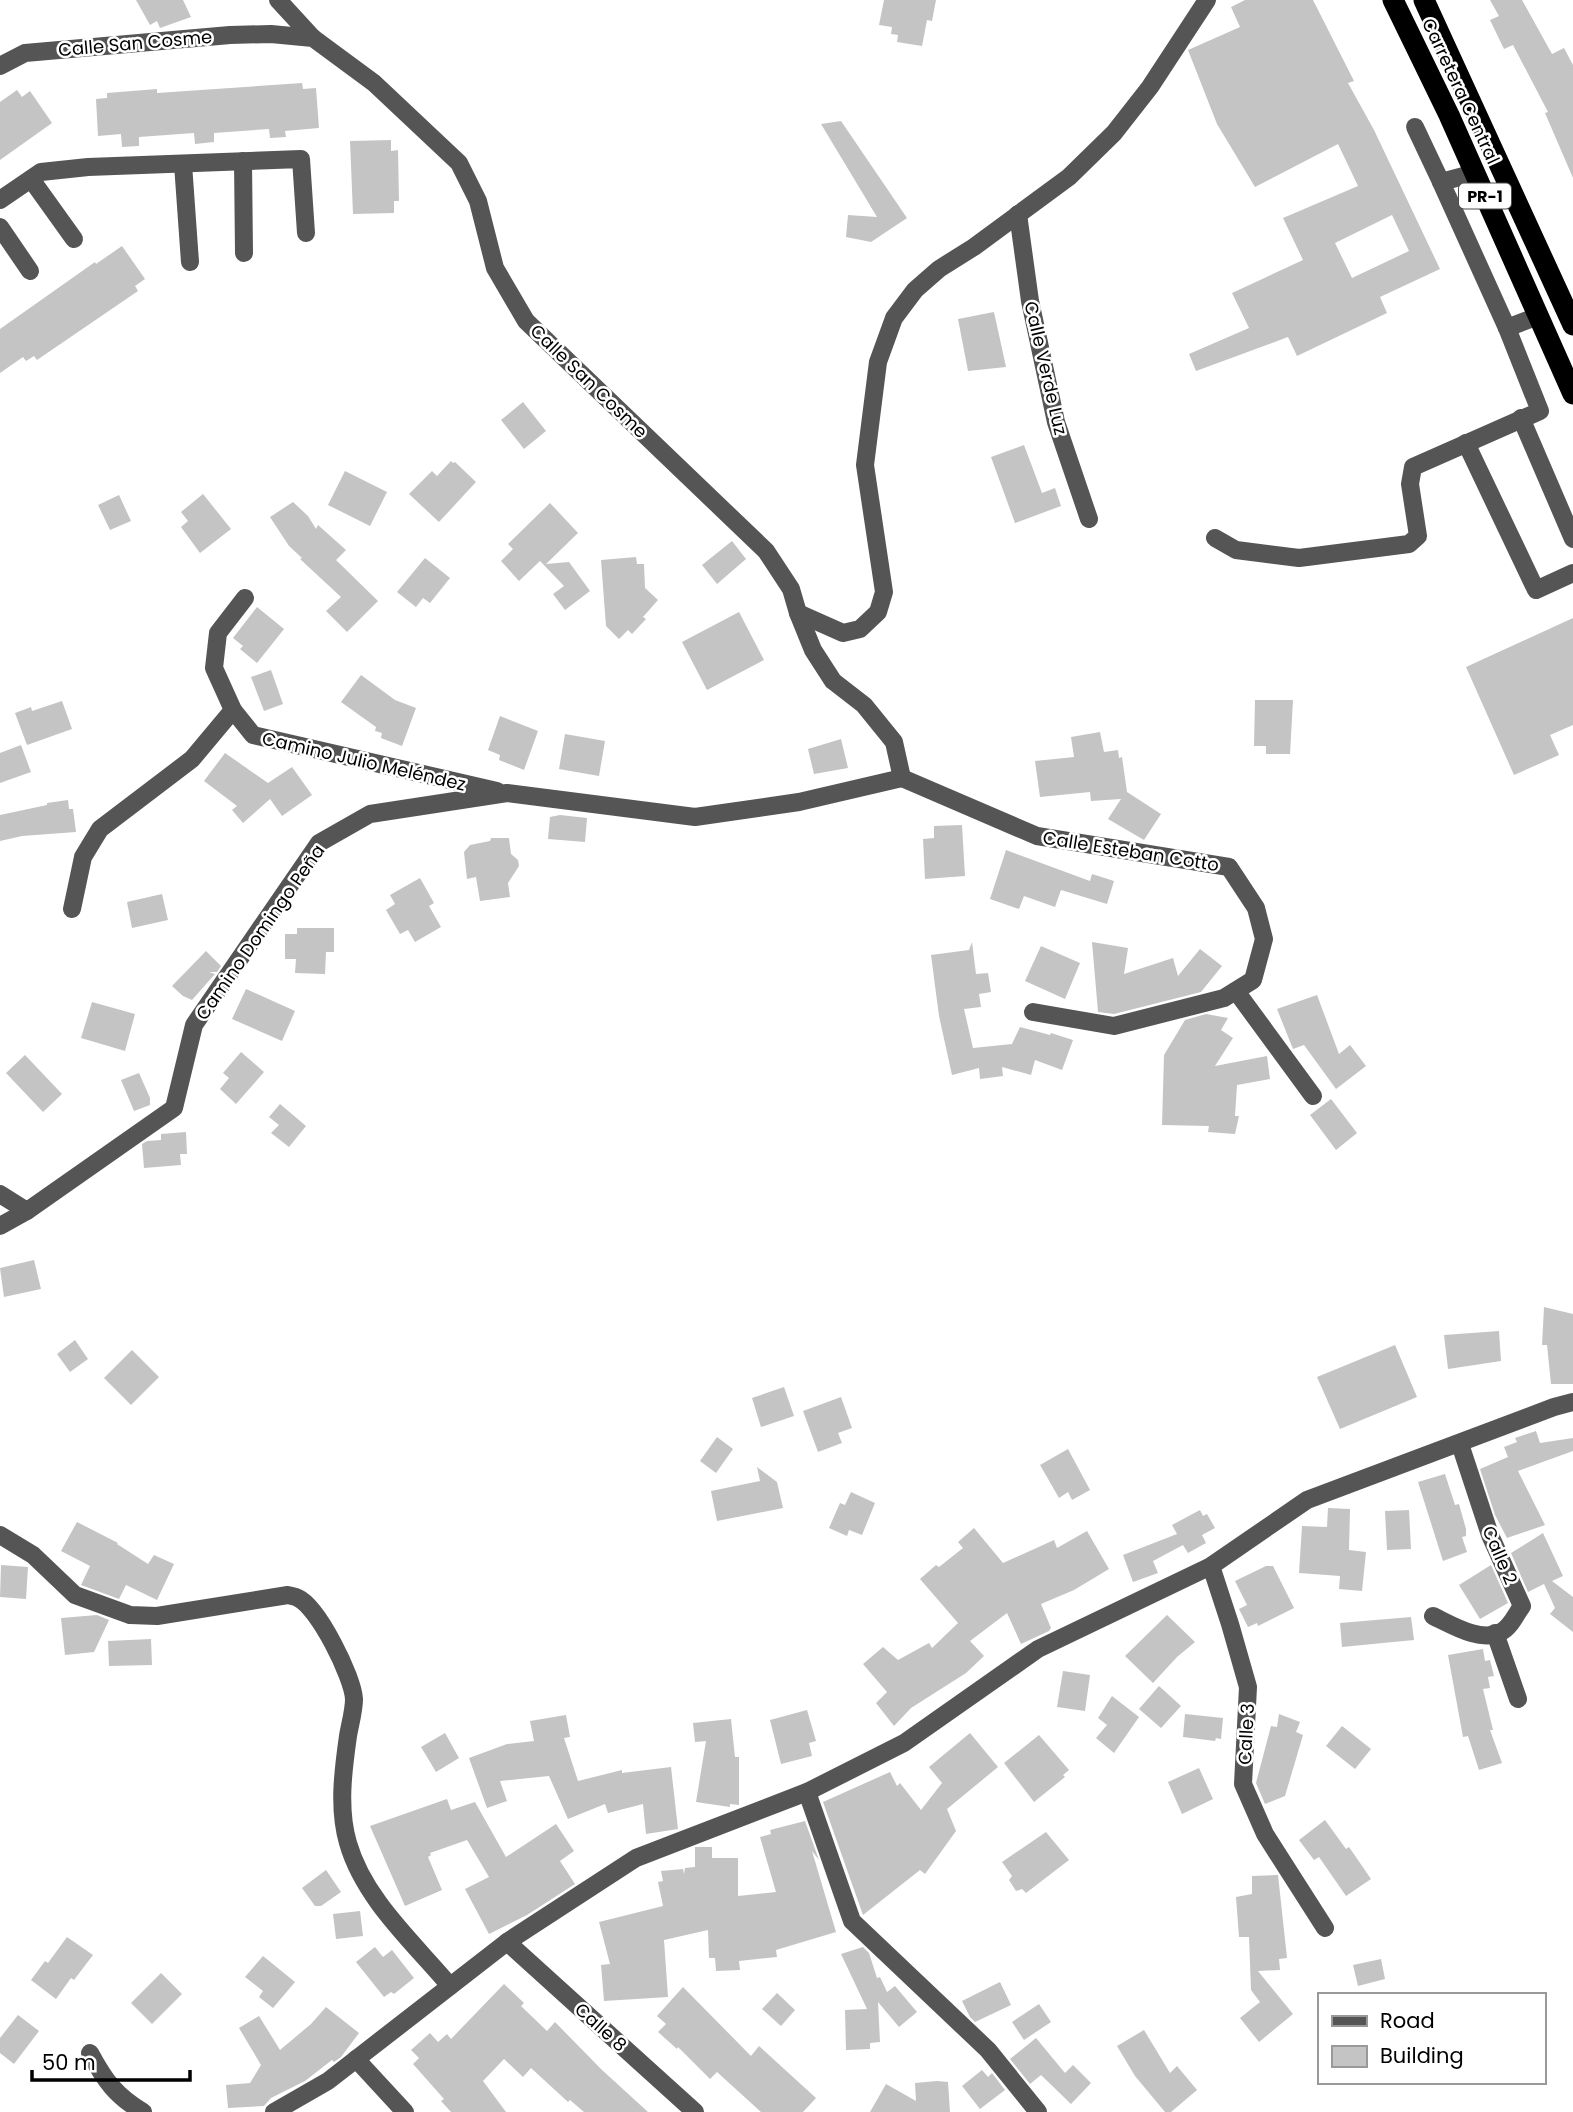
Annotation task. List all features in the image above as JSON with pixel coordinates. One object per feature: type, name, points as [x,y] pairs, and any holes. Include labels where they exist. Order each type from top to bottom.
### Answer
[{"type":"highway","name":"Carretera Central","points":[[1393,0],[1475,173],[1573,394]]},
{"type":"highway","name":"Carretera Central","points":[[1424,0],[1573,325]]},
{"type":"street","points":[[278,0],[313,38]]},
{"type":"street","points":[[798,613],[843,633],[860,629],[878,612],[884,592],[864,464],[878,362],[894,318],[915,290],[939,269],[1069,177],[1114,133],[1150,87],[1207,0]]},
{"type":"street","name":"Calle San Cosme","points":[[0,66],[25,54],[230,35],[271,34],[313,38],[374,83],[459,163],[478,201],[495,268],[526,321],[766,551],[791,589],[813,650],[833,681],[864,705],[894,742],[902,778]]},
{"type":"street","points":[[1215,538],[1236,550],[1299,558],[1409,544],[1418,536],[1410,484],[1413,467],[1540,411],[1507,328],[1415,127]]},
{"type":"street","points":[[0,200],[41,172],[88,167],[301,159],[306,233]]},
{"type":"street","points":[[243,161],[244,253]]},
{"type":"street","points":[[183,164],[190,262]]},
{"type":"street","points":[[1441,182],[1475,173]]},
{"type":"street","points":[[31,179],[74,239]]},
{"type":"street","name":"Calle Verde Luz","points":[[1018,214],[1030,302],[1056,422],[1090,519]]},
{"type":"street","points":[[0,227],[30,271]]},
{"type":"street","points":[[1507,328],[1538,316]]},
{"type":"street","points":[[1521,418],[1573,539]]},
{"type":"street","points":[[1466,443],[1536,590],[1573,573]]},
{"type":"street","name":"Camino Julio Meléndez","points":[[245,598],[218,633],[214,668],[233,710],[253,736],[507,793]]},
{"type":"street","points":[[72,909],[83,858],[100,829],[192,759],[233,710]]},
{"type":"street","name":"Camino Domingo Peña","points":[[0,1226],[27,1211],[174,1108],[194,1024],[319,843],[370,814],[507,793],[695,817],[799,802],[902,778]]},
{"type":"street","name":"Calle Esteban Cotto","points":[[902,778],[1037,836],[1229,867],[1256,908],[1264,939],[1253,980],[1224,998],[1114,1026],[1061,1019],[1033,1012]]},
{"type":"street","points":[[1236,991],[1314,1096]]},
{"type":"street","points":[[0,1194],[27,1211]]},
{"type":"street","points":[[274,2112],[328,2081],[507,1942],[636,1858],[807,1792],[904,1743],[1038,1650],[1211,1566],[1307,1500],[1553,1407],[1573,1402]]},
{"type":"street","name":"Calle 2","points":[[1460,1444],[1490,1535],[1522,1606],[1509,1625],[1502,1632],[1496,1633]]},
{"type":"street","points":[[0,1535],[33,1555],[75,1595],[130,1615],[158,1616],[288,1595],[309,1606],[325,1628],[351,1683],[354,1699],[343,1772],[343,1812],[348,1843],[373,1897],[450,1986]]},
{"type":"street","name":"Calle 3","points":[[1211,1566],[1248,1687],[1243,1784],[1265,1834],[1325,1928]]},
{"type":"street","points":[[1433,1616],[1464,1630],[1487,1636],[1496,1633],[1518,1699]]},
{"type":"street","points":[[807,1792],[852,1921],[988,2050],[1038,2112]]},
{"type":"street","name":"Calle 8","points":[[507,1942],[695,2112]]},
{"type":"street","points":[[90,2053],[104,2080],[125,2102],[144,2112]]},
{"type":"street","points":[[356,2059],[405,2112]]},
{"type":"building","points":[[136,0],[183,0],[191,17],[160,28],[157,21],[150,25]]},
{"type":"building","points":[[884,0],[936,0],[932,21],[927,20],[922,46],[897,42],[898,35],[891,34],[892,27],[879,25]]},
{"type":"building","points":[[1245,0],[1313,0],[1354,81],[1348,83],[1374,130],[1440,269],[1380,297],[1387,313],[1297,356],[1288,337],[1196,371],[1189,354],[1249,328],[1232,293],[1303,260],[1283,218],[1358,186],[1338,144],[1255,187],[1217,124],[1188,50],[1240,27],[1231,7]],"holes":[[[1392,215],[1409,251],[1352,278],[1335,243]]]},
{"type":"building","points":[[1490,0],[1522,0],[1552,54],[1564,48],[1573,65],[1573,178],[1545,113],[1548,112],[1513,45],[1504,49],[1490,20],[1499,16]]},
{"type":"building","points":[[302,83],[303,89],[316,88],[319,128],[285,131],[286,137],[270,138],[269,129],[214,133],[214,142],[195,144],[194,133],[139,137],[139,146],[122,147],[121,134],[98,136],[96,99],[107,98],[107,93],[157,89],[157,93]]},
{"type":"building","points":[[17,90],[22,97],[30,91],[52,123],[0,160],[0,102]]},
{"type":"building","points":[[841,121],[907,218],[871,242],[846,237],[848,215],[877,217],[821,124]]},
{"type":"building","points":[[391,140],[391,151],[398,150],[399,201],[394,201],[394,213],[353,214],[350,141]]},
{"type":"building","points":[[122,246],[145,279],[135,286],[138,291],[37,360],[34,356],[26,361],[23,357],[0,373],[0,329]]},
{"type":"building","points":[[994,312],[1006,367],[968,371],[958,319]]},
{"type":"building","points":[[523,402],[546,431],[524,449],[501,420]]},
{"type":"building","points":[[1024,445],[1042,493],[1055,488],[1061,506],[1015,523],[991,457]]},
{"type":"building","points":[[451,461],[476,482],[439,522],[409,494],[432,471],[437,476]]},
{"type":"building","points":[[345,471],[387,492],[370,526],[328,505]]},
{"type":"building","points":[[203,494],[231,529],[200,553],[181,527],[188,521],[181,512]]},
{"type":"building","points":[[119,495],[131,521],[110,530],[98,505]]},
{"type":"building","points":[[293,502],[308,516],[316,529],[318,525],[346,550],[336,560],[378,601],[347,632],[326,611],[341,597],[300,559],[302,558],[289,546],[270,517]]},
{"type":"building","points":[[550,503],[578,533],[546,564],[569,562],[590,591],[565,610],[553,594],[564,586],[540,561],[519,581],[501,561],[513,549],[508,544]]},
{"type":"building","points":[[732,541],[746,559],[717,584],[702,565]]},
{"type":"building","points":[[636,557],[637,564],[644,564],[645,588],[658,600],[632,634],[628,630],[619,639],[606,626],[601,560]]},
{"type":"building","points":[[425,558],[450,578],[430,603],[423,598],[416,607],[397,592]]},
{"type":"building","points":[[257,607],[284,629],[257,663],[240,649],[243,646],[233,638]]},
{"type":"building","points":[[739,612],[764,660],[707,690],[682,642]]},
{"type":"building","points":[[1573,618],[1573,725],[1550,735],[1559,755],[1514,775],[1466,667]]},
{"type":"building","points":[[271,670],[283,704],[264,711],[251,677]]},
{"type":"building","points":[[361,675],[395,700],[416,708],[402,746],[381,738],[382,733],[375,731],[376,727],[341,702]]},
{"type":"building","points":[[1255,700],[1293,700],[1290,754],[1266,754],[1266,746],[1254,746]]},
{"type":"building","points":[[62,701],[72,729],[27,745],[15,713],[31,707],[32,711]]},
{"type":"building","points":[[500,716],[538,731],[524,770],[499,760],[500,755],[488,750]]},
{"type":"building","points":[[1100,732],[1104,752],[1118,750],[1119,758],[1122,757],[1127,792],[1161,814],[1144,840],[1108,819],[1121,799],[1091,801],[1090,792],[1040,797],[1035,761],[1074,757],[1071,737]]},
{"type":"building","points":[[565,734],[605,741],[599,776],[559,769]]},
{"type":"building","points":[[841,739],[848,768],[814,774],[808,749]]},
{"type":"building","points":[[21,745],[31,772],[0,783],[0,753]]},
{"type":"building","points":[[225,753],[268,783],[292,767],[312,795],[282,816],[270,799],[243,823],[232,810],[237,806],[204,781]]},
{"type":"building","points":[[68,800],[69,809],[73,809],[76,832],[22,836],[0,841],[0,815]]},
{"type":"building","points":[[560,815],[587,818],[585,842],[548,839],[550,817]]},
{"type":"building","points":[[962,825],[965,876],[925,879],[923,839],[934,838],[934,826]]},
{"type":"building","points":[[491,838],[509,838],[511,854],[518,860],[519,866],[508,883],[510,897],[480,901],[476,877],[467,879],[464,852],[470,845],[490,841]]},
{"type":"building","points":[[1006,850],[1090,881],[1092,874],[1114,881],[1107,904],[1061,890],[1055,907],[1024,896],[1019,909],[990,899]]},
{"type":"building","points":[[420,878],[434,903],[429,906],[441,927],[415,942],[408,930],[400,934],[386,910],[395,904],[390,895]]},
{"type":"building","points":[[162,894],[168,920],[132,928],[127,902]]},
{"type":"building","points":[[297,928],[334,928],[334,952],[326,952],[325,974],[295,973],[296,959],[285,959],[285,934],[297,934]]},
{"type":"building","points":[[972,942],[976,974],[988,973],[991,992],[979,994],[981,1007],[964,1009],[973,1048],[1012,1044],[1020,1027],[1050,1035],[1051,1033],[1073,1040],[1062,1070],[1035,1060],[1031,1075],[1002,1067],[1003,1076],[980,1079],[979,1068],[952,1075],[939,1016],[931,955],[969,950]]},
{"type":"building","points":[[1092,942],[1128,948],[1124,974],[1173,958],[1178,976],[1200,949],[1222,966],[1201,992],[1114,1014],[1098,1012]]},
{"type":"building","points":[[1041,946],[1080,963],[1065,999],[1025,981]]},
{"type":"building","points":[[206,951],[221,966],[217,972],[209,972],[215,974],[192,1000],[172,986]]},
{"type":"building","points":[[246,989],[295,1011],[282,1041],[232,1019]]},
{"type":"building","points":[[1317,995],[1339,1054],[1350,1045],[1366,1066],[1336,1089],[1304,1045],[1293,1049],[1277,1009]]},
{"type":"building","points":[[92,1002],[135,1014],[125,1051],[81,1038]]},
{"type":"building","points":[[1206,1014],[1228,1018],[1221,1030],[1233,1038],[1215,1066],[1267,1056],[1270,1079],[1237,1085],[1235,1116],[1239,1116],[1235,1134],[1208,1132],[1209,1126],[1162,1125],[1164,1055],[1185,1020]]},
{"type":"building","points":[[241,1052],[264,1072],[236,1104],[220,1089],[229,1078],[223,1073]]},
{"type":"building","points":[[25,1055],[62,1094],[43,1112],[6,1073]]},
{"type":"building","points":[[139,1073],[150,1098],[150,1105],[134,1111],[121,1080]]},
{"type":"building","points":[[1331,1099],[1357,1133],[1336,1150],[1310,1115]]},
{"type":"building","points":[[280,1104],[306,1126],[289,1147],[271,1133],[279,1125],[269,1117]]},
{"type":"building","points":[[186,1132],[187,1154],[180,1154],[181,1165],[144,1168],[142,1144],[161,1140],[161,1134]]},
{"type":"building","points":[[34,1260],[41,1289],[4,1297],[0,1268]]},
{"type":"building","points":[[1544,1307],[1573,1314],[1573,1384],[1551,1384],[1547,1345],[1542,1345]]},
{"type":"building","points":[[1499,1331],[1501,1361],[1448,1369],[1444,1335]]},
{"type":"building","points":[[75,1340],[88,1359],[70,1372],[57,1354]]},
{"type":"building","points":[[1395,1345],[1417,1397],[1340,1429],[1317,1377]]},
{"type":"building","points":[[132,1350],[159,1377],[131,1405],[104,1378]]},
{"type":"building","points":[[784,1387],[794,1416],[761,1427],[752,1398]]},
{"type":"building","points":[[841,1397],[852,1428],[838,1433],[842,1443],[818,1452],[803,1411]]},
{"type":"building","points":[[1536,1431],[1540,1443],[1573,1438],[1573,1451],[1518,1471],[1545,1525],[1507,1538],[1495,1515],[1480,1469],[1508,1457],[1504,1447],[1517,1442],[1515,1438]]},
{"type":"building","points":[[717,1437],[733,1449],[716,1473],[700,1461]]},
{"type":"building","points":[[1068,1449],[1090,1490],[1072,1500],[1068,1492],[1059,1498],[1040,1465]]},
{"type":"building","points":[[757,1467],[777,1482],[783,1508],[717,1521],[711,1491],[760,1481]]},
{"type":"building","points":[[1445,1474],[1455,1505],[1459,1504],[1466,1529],[1466,1536],[1462,1537],[1467,1552],[1443,1561],[1418,1482]]},
{"type":"building","points":[[851,1492],[875,1503],[862,1535],[849,1530],[847,1536],[829,1528],[840,1503],[845,1505]]},
{"type":"building","points":[[1328,1508],[1350,1509],[1349,1550],[1366,1552],[1362,1591],[1339,1589],[1340,1576],[1299,1573],[1302,1526],[1327,1527]]},
{"type":"building","points":[[1200,1510],[1203,1516],[1207,1514],[1215,1528],[1202,1535],[1206,1543],[1188,1553],[1183,1545],[1153,1561],[1158,1573],[1133,1582],[1123,1555],[1177,1534],[1172,1525]]},
{"type":"building","points":[[1409,1510],[1411,1549],[1387,1550],[1385,1511]]},
{"type":"building","points":[[77,1522],[118,1543],[148,1564],[154,1555],[174,1564],[157,1600],[126,1585],[119,1599],[81,1585],[90,1566],[61,1551]]},
{"type":"building","points":[[974,1528],[1003,1563],[1054,1540],[1057,1548],[1087,1531],[1109,1569],[1074,1590],[1041,1604],[1051,1628],[1021,1644],[1007,1613],[970,1641],[984,1656],[966,1673],[911,1708],[894,1726],[876,1703],[887,1692],[863,1664],[883,1647],[898,1660],[929,1643],[932,1648],[958,1623],[920,1579],[963,1548],[958,1542]]},
{"type":"building","points":[[1543,1533],[1563,1576],[1552,1581],[1573,1597],[1573,1632],[1550,1614],[1555,1608],[1544,1584],[1528,1592],[1511,1553]]},
{"type":"building","points":[[1,1565],[28,1567],[26,1599],[0,1597]]},
{"type":"building","points":[[1491,1565],[1508,1603],[1480,1619],[1459,1585]]},
{"type":"building","points":[[1266,1566],[1273,1566],[1294,1608],[1258,1626],[1257,1623],[1248,1627],[1239,1609],[1247,1605],[1235,1581]]},
{"type":"building","points":[[97,1615],[109,1620],[94,1652],[65,1655],[61,1618]]},
{"type":"building","points":[[1167,1615],[1195,1642],[1153,1683],[1125,1656]]},
{"type":"building","points":[[1411,1617],[1414,1640],[1342,1647],[1340,1623]]},
{"type":"building","points":[[151,1639],[152,1665],[109,1666],[108,1641]]},
{"type":"building","points":[[1483,1649],[1485,1661],[1490,1660],[1494,1676],[1488,1677],[1490,1688],[1483,1689],[1493,1730],[1490,1730],[1502,1763],[1479,1770],[1468,1736],[1463,1737],[1448,1655]]},
{"type":"building","points":[[1063,1671],[1090,1675],[1085,1711],[1057,1707]]},
{"type":"building","points":[[1159,1686],[1181,1706],[1161,1728],[1139,1709]]},
{"type":"building","points":[[1112,1696],[1139,1717],[1114,1753],[1096,1738],[1107,1725],[1098,1718]]},
{"type":"building","points":[[807,1710],[816,1741],[809,1743],[812,1756],[781,1764],[770,1720]]},
{"type":"building","points":[[1185,1714],[1223,1718],[1221,1739],[1216,1738],[1215,1741],[1183,1737]]},
{"type":"building","points":[[1279,1714],[1300,1722],[1296,1732],[1303,1735],[1285,1796],[1265,1804],[1256,1783],[1271,1726],[1277,1727]]},
{"type":"building","points":[[566,1715],[570,1737],[564,1738],[578,1781],[622,1770],[622,1773],[671,1767],[678,1829],[646,1834],[643,1804],[608,1813],[605,1804],[568,1819],[549,1776],[500,1781],[507,1801],[487,1808],[469,1758],[507,1744],[534,1741],[530,1721]]},
{"type":"building","points":[[731,1719],[735,1757],[739,1757],[739,1805],[730,1804],[730,1807],[696,1802],[706,1741],[695,1742],[693,1723]]},
{"type":"building","points":[[1342,1726],[1371,1749],[1355,1769],[1326,1746]]},
{"type":"building","points":[[445,1733],[459,1758],[436,1772],[421,1747]]},
{"type":"building","points":[[970,1733],[998,1767],[947,1809],[956,1831],[925,1874],[920,1870],[863,1915],[823,1802],[890,1772],[897,1786],[900,1783],[921,1810],[942,1783],[929,1767]]},
{"type":"building","points":[[1039,1735],[1069,1770],[1063,1775],[1065,1777],[1034,1802],[1004,1763]]},
{"type":"building","points":[[1199,1768],[1213,1799],[1182,1814],[1168,1782]]},
{"type":"building","points":[[447,1799],[451,1810],[475,1802],[506,1857],[556,1824],[574,1851],[560,1861],[575,1884],[527,1915],[489,1934],[465,1889],[489,1877],[467,1840],[430,1853],[428,1857],[442,1890],[405,1906],[370,1826]]},
{"type":"building","points":[[1325,1820],[1346,1849],[1349,1847],[1371,1879],[1346,1896],[1319,1857],[1314,1860],[1299,1840]]},
{"type":"building","points":[[805,1821],[819,1860],[812,1851],[836,1932],[776,1950],[777,1957],[739,1961],[740,1970],[716,1971],[715,1958],[709,1958],[708,1930],[664,1940],[668,1997],[604,2001],[601,1965],[610,1964],[599,1922],[663,1906],[658,1882],[663,1881],[661,1871],[683,1869],[684,1874],[685,1868],[695,1867],[695,1847],[712,1847],[712,1858],[738,1858],[738,1896],[776,1892],[760,1837],[771,1834],[770,1830]]},
{"type":"building","points":[[1046,1832],[1069,1860],[1026,1893],[1022,1889],[1016,1891],[1009,1880],[1012,1876],[1002,1862]]},
{"type":"building","points":[[326,1870],[341,1892],[321,1906],[315,1906],[302,1888]]},
{"type":"building","points":[[1278,1875],[1287,1958],[1279,1959],[1280,1970],[1258,1971],[1293,2014],[1259,2042],[1240,2018],[1260,2002],[1251,1990],[1249,1937],[1239,1937],[1236,1897],[1252,1894],[1252,1876]]},
{"type":"building","points":[[360,1911],[363,1936],[336,1939],[333,1914]]},
{"type":"building","points":[[67,1937],[93,1955],[56,1999],[31,1980],[45,1961],[48,1963]]},
{"type":"building","points":[[375,1947],[383,1957],[392,1950],[414,1978],[394,1994],[391,1992],[384,1997],[356,1962]]},
{"type":"building","points":[[863,1947],[869,1953],[877,1978],[880,1977],[887,1992],[895,1986],[917,2012],[899,2027],[878,2002],[880,2042],[870,2043],[870,2049],[846,2050],[845,2010],[867,2009],[841,1954]]},
{"type":"building","points":[[263,1956],[295,1982],[273,2008],[259,1997],[263,1991],[245,1977]]},
{"type":"building","points":[[1381,1959],[1385,1979],[1358,1986],[1353,1965]]},
{"type":"building","points":[[161,1973],[182,1994],[152,2024],[131,2003]]},
{"type":"building","points":[[1000,1982],[1011,2005],[975,2022],[962,2001]]},
{"type":"building","points":[[504,1984],[524,2003],[521,2006],[547,2031],[555,2022],[648,2112],[584,2112],[570,2100],[568,2102],[531,2068],[523,2077],[504,2059],[483,2081],[506,2112],[451,2112],[441,2101],[444,2099],[413,2064],[419,2058],[411,2050],[430,2033],[438,2042],[447,2034],[451,2039]]},
{"type":"building","points":[[683,1987],[751,2056],[759,2046],[816,2098],[803,2112],[761,2112],[717,2072],[710,2079],[678,2047],[677,2049],[658,2032],[666,2024],[657,2016]]},
{"type":"building","points":[[777,1993],[795,2010],[781,2026],[762,2009]]},
{"type":"building","points":[[1039,2004],[1051,2022],[1024,2040],[1012,2022]]},
{"type":"building","points":[[326,2007],[359,2033],[341,2057],[334,2062],[332,2060],[305,2081],[271,2098],[264,2106],[228,2108],[226,2085],[250,2083],[261,2065],[239,2028],[259,2016],[280,2050],[311,2024]]},
{"type":"building","points":[[18,2015],[39,2031],[14,2064],[0,2053],[0,2038]]},
{"type":"building","points":[[1144,2030],[1170,2073],[1177,2066],[1197,2090],[1171,2112],[1165,2112],[1135,2076],[1117,2046]]},
{"type":"building","points":[[1036,2038],[1065,2073],[1073,2065],[1091,2083],[1071,2104],[1041,2075],[1030,2084],[1010,2059]]},
{"type":"building","points":[[982,2070],[988,2077],[992,2073],[1005,2090],[980,2109],[962,2086]]},
{"type":"building","points":[[948,2082],[950,2112],[870,2112],[886,2084],[916,2101],[915,2083]]}]
